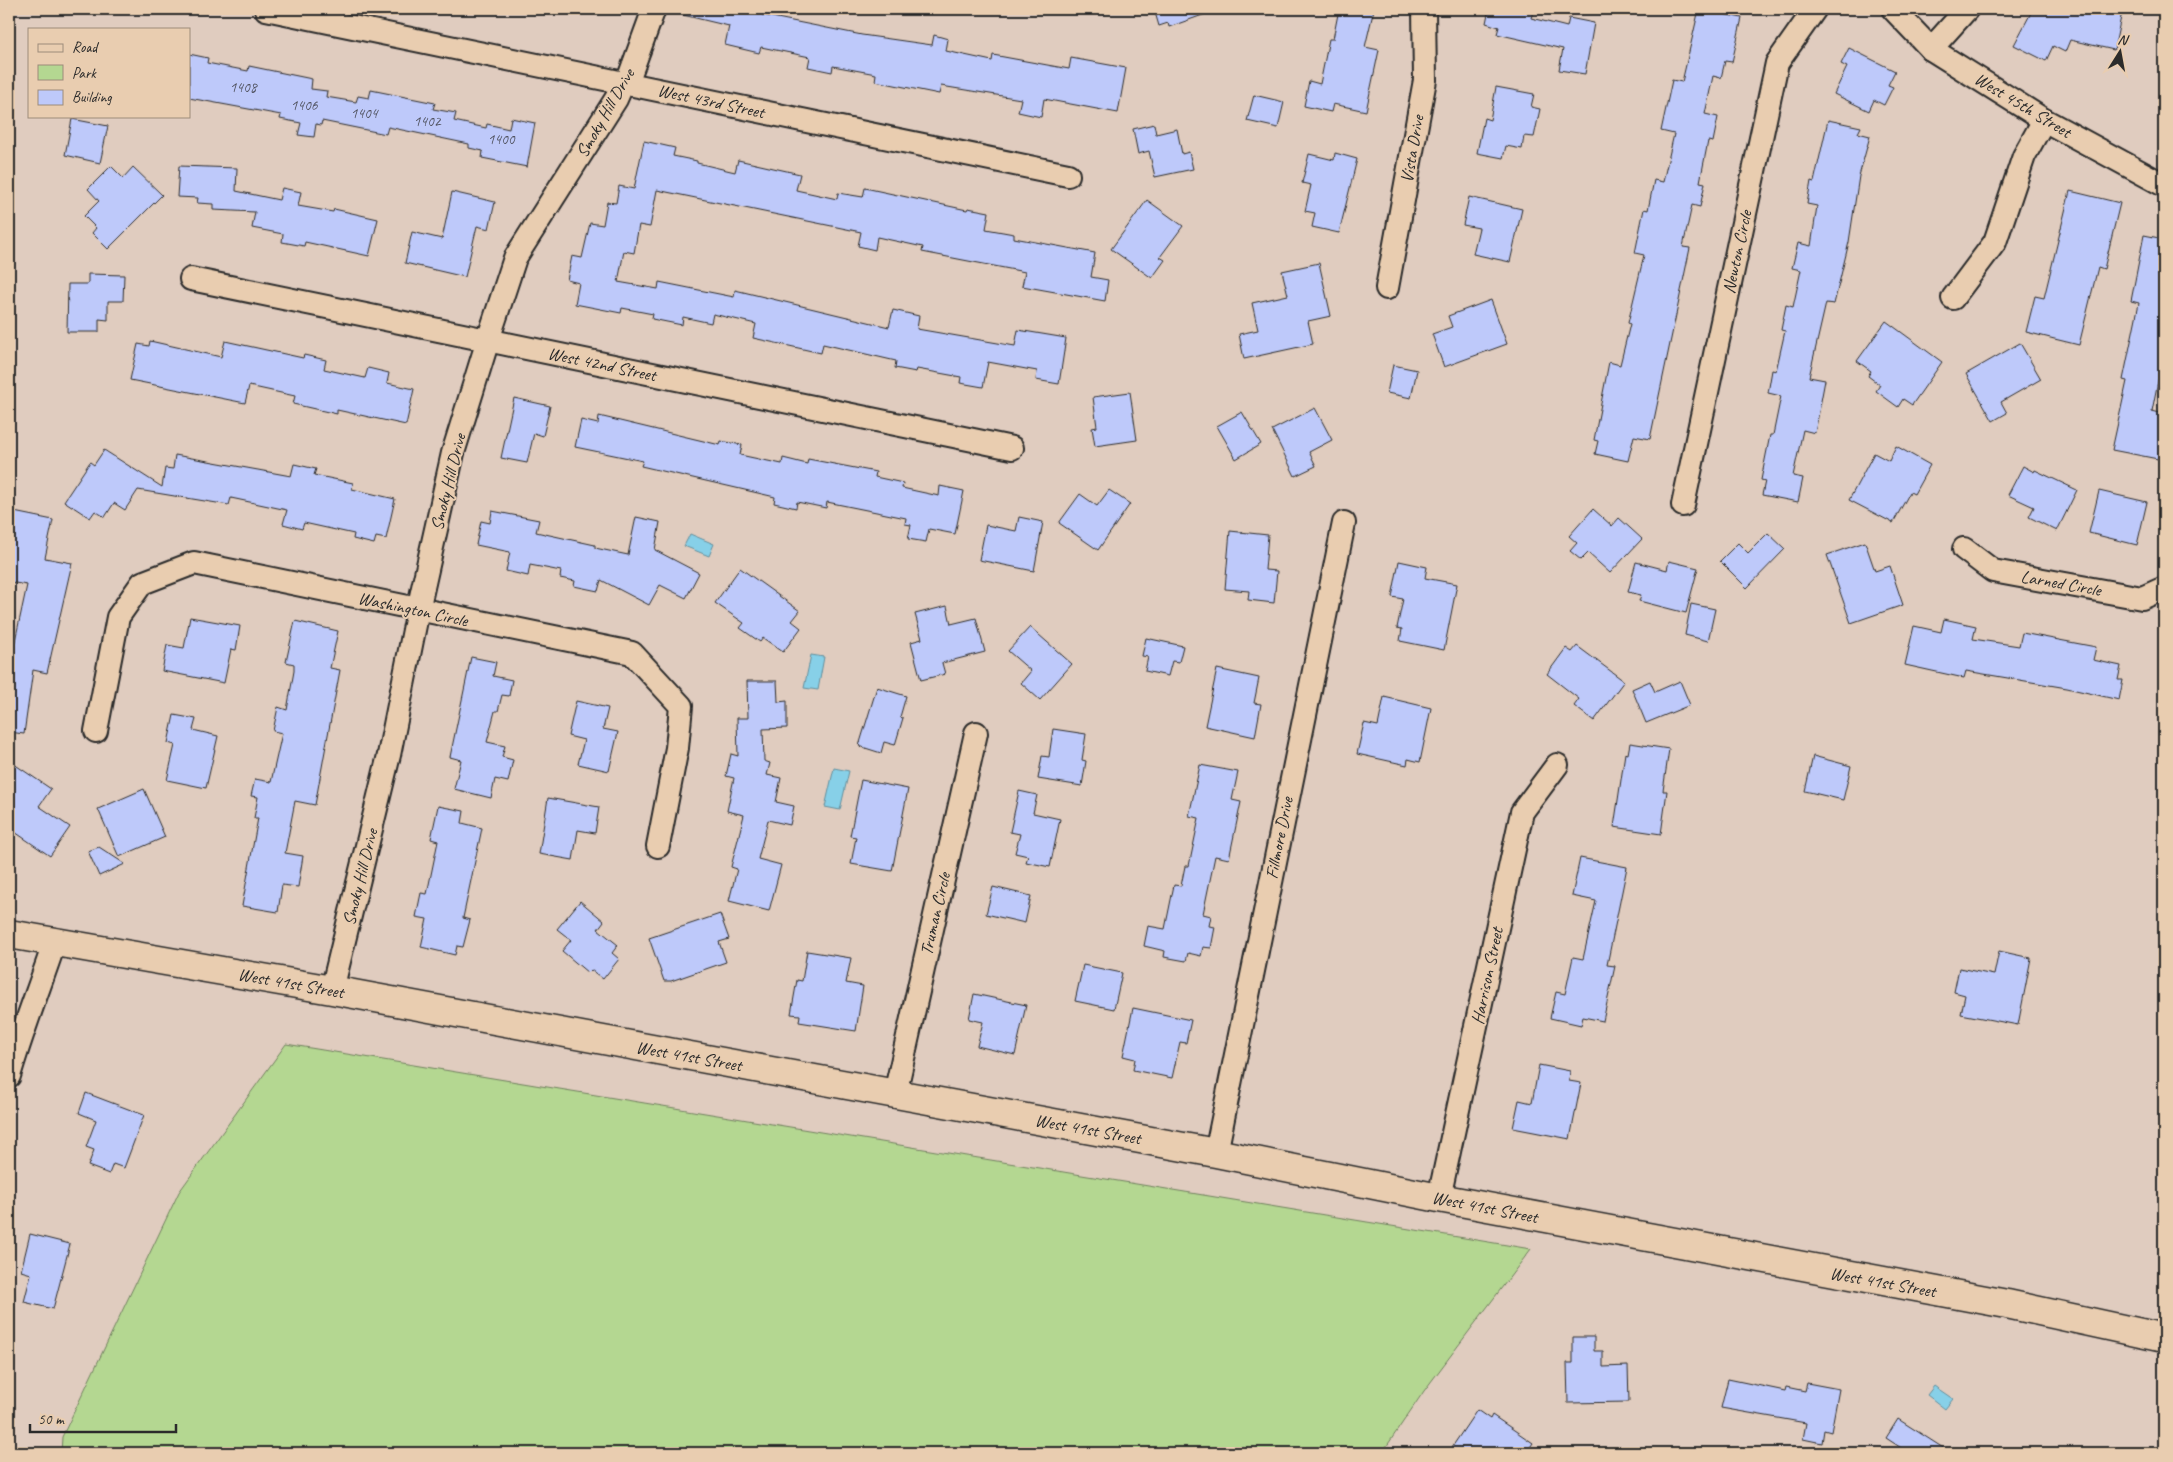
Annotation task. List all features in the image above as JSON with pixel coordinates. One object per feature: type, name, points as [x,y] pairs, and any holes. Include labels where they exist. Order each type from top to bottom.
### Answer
[{"type":"street","name":"West 43rd Street","points":[[266,9],[1068,175]]},
{"type":"street","name":"Smoky Hill Drive","points":[[332,990],[389,755],[418,610],[453,452],[488,340],[515,258],[616,100],[623,83],[626,83],[654,9]]},
{"type":"street","name":"Vista Drive","points":[[1387,288],[1425,80],[1424,9]]},
{"type":"street","name":"Newton Circle","points":[[1683,505],[1777,64],[1815,9]]},
{"type":"street","name":"West 45th Street","points":[[1893,9],[1931,48],[2044,120],[2164,185]]},
{"type":"street","points":[[1931,48],[1967,9]]},
{"type":"street","points":[[1953,298],[1995,242],[2024,156],[2044,120]]},
{"type":"street","name":"West 42nd Street","points":[[191,279],[1012,448]]},
{"type":"street","name":"Fillmore Drive","points":[[1216,1153],[1344,523]]},
{"type":"street","name":"Larned Circle","points":[[1964,549],[1993,571],[2142,598],[2164,588]]},
{"type":"street","name":"Washington Circle","points":[[96,731],[118,618],[142,583],[194,563],[632,653],[681,706],[678,748],[658,846]]},
{"type":"street","name":"Truman Circle","points":[[896,1094],[976,733]]},
{"type":"street","name":"Harrison Street","points":[[1438,1198],[1522,812],[1557,765]]},
{"type":"street","name":"West 41st Street","points":[[9,934],[332,990],[1216,1153],[1438,1198],[2007,1304],[2164,1338]]},
{"type":"street","points":[[9,1076],[19,1039],[30,1016],[55,941]]},
{"type":"green space","points":[[286,1044],[1531,1249],[1424,1391],[1382,1453],[61,1453],[62,1437],[179,1192]]},
{"type":"water","points":[[690,534],[714,544],[709,556],[684,546]]},
{"type":"water","points":[[811,655],[824,657],[818,690],[804,688]]},
{"type":"water","points":[[834,768],[849,771],[840,810],[825,807]]},
{"type":"water","points":[[1934,1386],[1953,1399],[1945,1409],[1927,1395]]},
{"type":"building","points":[[684,9],[763,9],[762,15],[862,35],[932,45],[934,35],[948,39],[946,51],[992,61],[993,55],[1069,69],[1071,58],[1126,68],[1118,113],[1044,99],[1041,117],[1018,112],[1021,99],[941,86],[939,94],[875,81],[876,74],[833,66],[832,72],[808,67],[810,57],[761,47],[759,53],[725,45],[729,26],[683,15]]},
{"type":"building","points":[[1154,9],[1213,9],[1214,11],[1169,27],[1168,23],[1159,26]]},
{"type":"building","points":[[1339,9],[1374,9],[1365,47],[1379,50],[1366,111],[1333,104],[1331,112],[1304,106],[1309,81],[1320,84],[1329,39],[1333,39]]},
{"type":"building","points":[[1489,9],[1534,9],[1531,18],[1567,27],[1569,18],[1594,23],[1585,74],[1559,70],[1563,49],[1497,34],[1499,27],[1486,23]]},
{"type":"building","points":[[1699,9],[1742,18],[1732,62],[1725,61],[1721,78],[1713,76],[1705,114],[1718,117],[1713,142],[1708,141],[1700,182],[1705,183],[1700,207],[1692,205],[1683,247],[1690,248],[1650,439],[1634,436],[1628,461],[1595,454],[1598,441],[1594,440],[1609,362],[1620,365],[1630,324],[1628,323],[1644,255],[1635,253],[1644,209],[1648,210],[1654,180],[1663,182],[1674,134],[1661,131],[1672,80],[1682,82]]},
{"type":"building","points":[[2033,9],[2104,9],[2122,12],[2114,50],[2070,40],[2065,52],[2053,46],[2046,61],[2014,45]]},
{"type":"building","points":[[1849,48],[1895,71],[1888,85],[1893,87],[1884,105],[1874,100],[1869,111],[1834,94],[1847,67],[1841,64]]},
{"type":"building","points":[[190,54],[208,58],[207,63],[248,71],[249,66],[312,79],[311,89],[327,91],[326,97],[356,102],[358,96],[369,98],[371,90],[435,103],[433,109],[456,113],[454,121],[486,128],[487,124],[509,129],[511,118],[535,123],[527,167],[482,158],[483,151],[469,148],[469,144],[388,127],[386,134],[322,121],[321,125],[316,124],[314,137],[298,135],[301,123],[280,119],[281,115],[190,98]]},
{"type":"building","points":[[1496,87],[1534,94],[1531,107],[1540,109],[1534,137],[1524,136],[1522,149],[1506,146],[1503,158],[1477,153],[1484,118],[1490,120]]},
{"type":"building","points":[[1254,95],[1284,102],[1278,128],[1247,121]]},
{"type":"building","points":[[72,119],[108,126],[100,163],[65,155]]},
{"type":"building","points":[[1828,120],[1861,127],[1858,133],[1870,136],[1859,176],[1849,242],[1834,304],[1826,303],[1809,377],[1825,380],[1815,433],[1803,430],[1793,476],[1803,478],[1798,502],[1762,495],[1765,481],[1761,480],[1770,435],[1773,435],[1781,396],[1768,393],[1772,370],[1776,371],[1785,331],[1781,330],[1786,305],[1793,307],[1801,270],[1792,268],[1798,243],[1811,246],[1817,206],[1807,204],[1811,181],[1814,182]]},
{"type":"building","points":[[1154,124],[1156,134],[1177,129],[1182,154],[1189,152],[1193,169],[1155,177],[1149,151],[1138,154],[1133,129]]},
{"type":"building","points":[[644,141],[675,148],[673,156],[735,172],[738,160],[800,174],[796,190],[837,199],[838,193],[863,197],[865,188],[967,210],[968,208],[989,212],[986,229],[1014,234],[1014,238],[1095,253],[1091,277],[1108,280],[1105,301],[1022,286],[1025,272],[922,252],[923,247],[877,237],[875,250],[858,246],[861,232],[657,190],[650,227],[639,225],[634,253],[624,251],[618,282],[658,289],[659,282],[734,297],[735,290],[889,327],[893,310],[919,316],[917,329],[1015,346],[1018,330],[1066,338],[1059,384],[1036,380],[1037,371],[988,362],[983,387],[960,383],[961,377],[917,369],[916,372],[895,368],[896,361],[823,344],[821,353],[753,338],[756,324],[713,314],[711,323],[683,317],[682,325],[652,319],[653,314],[622,308],[621,313],[575,304],[579,283],[567,280],[572,256],[582,258],[590,223],[603,225],[607,202],[616,203],[619,186],[634,189]]},
{"type":"building","points":[[1335,153],[1357,159],[1339,233],[1312,227],[1315,213],[1305,211],[1311,185],[1302,183],[1309,154],[1334,160]]},
{"type":"building","points":[[111,166],[123,178],[133,167],[162,195],[108,249],[92,233],[96,228],[84,216],[99,201],[88,189]]},
{"type":"building","points":[[179,166],[237,168],[236,191],[279,200],[282,188],[301,192],[298,206],[333,212],[334,209],[378,219],[369,256],[305,242],[304,246],[282,242],[283,234],[252,228],[255,212],[213,210],[213,204],[197,203],[198,198],[177,197]]},
{"type":"building","points":[[2070,191],[2120,203],[2104,269],[2098,267],[2079,345],[2026,332],[2035,296],[2044,298]]},
{"type":"building","points":[[452,192],[495,202],[489,229],[477,226],[465,277],[405,263],[412,232],[442,239]]},
{"type":"building","points":[[1469,197],[1522,209],[1510,262],[1473,254],[1479,228],[1463,225]]},
{"type":"building","points":[[1147,200],[1183,226],[1160,257],[1165,260],[1152,278],[1111,249]]},
{"type":"building","points":[[2144,235],[2164,239],[2164,351],[2152,411],[2164,414],[2164,426],[2158,459],[2112,450],[2127,381],[2123,380],[2139,303],[2131,301]]},
{"type":"building","points":[[1319,263],[1331,316],[1308,321],[1313,344],[1244,359],[1239,334],[1258,330],[1252,303],[1288,295],[1282,271]]},
{"type":"building","points":[[88,274],[124,275],[123,301],[108,301],[108,320],[99,319],[99,332],[67,332],[68,284],[88,284]]},
{"type":"building","points":[[1491,300],[1507,344],[1444,367],[1432,334],[1452,327],[1448,316]]},
{"type":"building","points":[[1886,321],[1942,362],[1912,405],[1903,399],[1898,407],[1876,391],[1880,385],[1868,376],[1871,371],[1857,361]]},
{"type":"building","points":[[150,341],[221,357],[225,341],[303,358],[304,355],[326,360],[324,369],[365,378],[368,368],[389,373],[387,383],[414,389],[406,425],[337,410],[337,414],[293,404],[295,396],[249,386],[245,403],[130,380],[138,344],[149,346]]},
{"type":"building","points":[[2020,343],[2041,379],[2001,402],[2007,413],[1993,421],[1966,374]]},
{"type":"building","points":[[1393,365],[1417,370],[1411,398],[1387,393]]},
{"type":"building","points":[[1130,392],[1137,440],[1095,446],[1092,428],[1097,427],[1093,397]]},
{"type":"building","points":[[514,398],[550,406],[543,436],[534,433],[527,463],[501,458]]},
{"type":"building","points":[[1315,408],[1332,440],[1309,452],[1316,466],[1295,476],[1272,430]]},
{"type":"building","points":[[1242,412],[1261,444],[1236,459],[1217,426]]},
{"type":"building","points":[[599,416],[720,445],[721,441],[742,445],[740,455],[782,464],[783,458],[807,464],[808,459],[876,472],[875,477],[903,483],[902,488],[939,496],[940,486],[964,491],[955,534],[929,529],[926,542],[908,539],[911,525],[905,524],[906,518],[827,502],[826,508],[797,502],[796,508],[774,503],[775,497],[641,466],[643,461],[575,447],[581,420],[598,424]]},
{"type":"building","points":[[1896,446],[1930,465],[1914,494],[1910,492],[1893,523],[1849,500],[1874,453],[1889,461]]},
{"type":"building","points":[[104,450],[162,487],[165,468],[173,469],[175,455],[291,476],[294,464],[316,469],[314,475],[353,483],[352,489],[395,499],[386,539],[376,537],[374,544],[353,539],[354,534],[304,523],[302,529],[283,524],[287,510],[231,498],[229,505],[138,490],[125,510],[114,503],[105,517],[95,511],[90,518],[64,501],[90,462],[94,465]]},
{"type":"building","points":[[2023,466],[2077,490],[2057,531],[2029,517],[2034,507],[2008,495]]},
{"type":"building","points":[[1109,490],[1130,504],[1098,550],[1059,523],[1080,494],[1097,506]]},
{"type":"building","points":[[2099,491],[2147,502],[2137,545],[2089,533]]},
{"type":"building","points":[[1593,509],[1612,526],[1619,518],[1642,539],[1610,573],[1588,553],[1581,560],[1570,551],[1577,543],[1569,536]]},
{"type":"building","points":[[9,511],[53,520],[45,558],[72,563],[47,673],[33,670],[24,734],[9,732],[9,669],[27,585],[9,582]]},
{"type":"building","points":[[492,511],[539,520],[536,532],[595,545],[595,548],[628,555],[636,517],[660,522],[655,550],[699,573],[686,598],[660,585],[649,605],[601,580],[598,591],[574,586],[575,581],[560,578],[561,571],[530,565],[528,576],[506,571],[510,552],[476,545],[481,521],[490,523]]},
{"type":"building","points":[[1019,517],[1043,522],[1034,571],[979,560],[986,525],[1016,531]]},
{"type":"building","points":[[1230,531],[1268,535],[1265,570],[1277,571],[1274,603],[1248,600],[1249,591],[1225,589]]},
{"type":"building","points":[[1768,533],[1785,549],[1747,588],[1720,561],[1738,543],[1748,553]]},
{"type":"building","points":[[1865,542],[1875,571],[1890,566],[1903,605],[1851,623],[1827,555]]},
{"type":"building","points":[[1399,561],[1427,567],[1425,578],[1457,584],[1444,650],[1400,641],[1402,629],[1397,628],[1403,599],[1392,597]]},
{"type":"building","points":[[1669,561],[1698,568],[1686,613],[1639,601],[1641,595],[1628,592],[1636,562],[1667,570]]},
{"type":"building","points":[[740,568],[800,611],[792,621],[801,628],[783,652],[763,638],[760,642],[740,628],[744,623],[715,603]]},
{"type":"building","points":[[1691,604],[1715,609],[1708,641],[1685,635]]},
{"type":"building","points":[[947,606],[951,624],[976,618],[985,652],[942,663],[945,674],[921,680],[911,642],[922,639],[915,614]]},
{"type":"building","points":[[190,617],[240,626],[236,650],[231,649],[224,683],[162,671],[167,645],[184,648]]},
{"type":"building","points":[[1944,619],[1976,626],[1973,639],[2019,646],[2022,633],[2096,647],[2093,660],[2121,666],[2118,680],[2123,680],[2119,700],[2067,688],[1966,671],[1964,678],[1905,665],[1914,626],[1941,632]]},
{"type":"building","points":[[295,621],[338,631],[330,668],[340,670],[315,805],[295,801],[285,853],[303,856],[298,887],[282,885],[278,912],[242,906],[258,818],[254,818],[258,797],[251,796],[255,779],[271,782],[282,733],[273,731],[278,707],[287,710],[294,671],[294,664],[286,662]]},
{"type":"building","points":[[1030,627],[1072,664],[1040,700],[1021,683],[1031,671],[1008,651]]},
{"type":"building","points":[[1146,638],[1183,646],[1179,662],[1172,661],[1168,676],[1145,671],[1148,657],[1142,656]]},
{"type":"building","points":[[1577,646],[1624,681],[1594,721],[1574,706],[1579,699],[1547,674],[1566,648],[1572,652]]},
{"type":"building","points":[[471,657],[496,662],[493,676],[512,680],[509,696],[502,695],[498,711],[495,711],[487,742],[505,746],[502,757],[513,760],[508,782],[495,779],[491,798],[454,789],[461,760],[450,757]]},
{"type":"building","points":[[1217,669],[1259,678],[1254,703],[1261,704],[1255,737],[1205,726]]},
{"type":"building","points":[[747,681],[777,681],[778,702],[787,701],[787,728],[763,729],[764,761],[770,763],[767,775],[781,778],[776,802],[794,806],[790,825],[768,820],[758,859],[781,865],[769,911],[729,901],[737,869],[731,867],[744,815],[727,811],[734,778],[726,776],[731,754],[738,756],[737,718],[748,718]]},
{"type":"building","points":[[1650,681],[1655,692],[1680,681],[1690,705],[1646,723],[1632,689]]},
{"type":"building","points":[[877,687],[906,696],[900,717],[903,718],[895,745],[884,742],[881,753],[859,746]]},
{"type":"building","points":[[1384,697],[1431,708],[1420,762],[1408,759],[1407,765],[1357,754],[1364,723],[1378,726]]},
{"type":"building","points":[[576,701],[608,708],[603,729],[618,732],[609,771],[578,764],[584,740],[568,736]]},
{"type":"building","points":[[174,715],[196,719],[193,730],[218,736],[206,788],[167,780],[175,745],[168,743]]},
{"type":"building","points":[[1053,729],[1086,734],[1082,760],[1086,761],[1082,786],[1038,779],[1042,756],[1049,757]]},
{"type":"building","points":[[1630,743],[1669,749],[1663,791],[1667,791],[1661,834],[1614,827],[1625,753],[1628,754]]},
{"type":"building","points":[[1813,756],[1851,766],[1843,800],[1805,791]]},
{"type":"building","points":[[14,764],[51,789],[39,806],[70,827],[50,856],[9,828],[9,772]]},
{"type":"building","points":[[1200,765],[1238,772],[1232,800],[1241,802],[1229,859],[1215,856],[1203,914],[1211,916],[1209,926],[1215,927],[1211,948],[1203,947],[1201,956],[1188,953],[1186,961],[1164,957],[1165,951],[1144,946],[1148,926],[1165,929],[1174,885],[1181,886],[1185,866],[1189,866],[1199,818],[1189,816]]},
{"type":"building","points":[[861,780],[908,789],[892,871],[851,864],[856,837],[850,836]]},
{"type":"building","points":[[144,789],[165,837],[119,857],[98,809]]},
{"type":"building","points":[[1019,791],[1037,795],[1033,813],[1060,819],[1050,867],[1026,862],[1028,856],[1015,853],[1020,834],[1010,832]]},
{"type":"building","points":[[548,798],[599,807],[595,833],[578,830],[573,860],[539,854]]},
{"type":"building","points":[[438,806],[464,811],[462,823],[482,828],[463,918],[470,920],[463,947],[457,946],[455,955],[421,947],[427,919],[416,917],[421,893],[427,894],[438,841],[431,839]]},
{"type":"building","points":[[99,847],[125,864],[99,876],[88,851]]},
{"type":"building","points":[[1580,858],[1627,867],[1607,965],[1615,966],[1603,1021],[1583,1017],[1581,1025],[1550,1018],[1556,992],[1565,994],[1573,957],[1583,959],[1596,901],[1572,896]]},
{"type":"building","points":[[993,887],[1031,896],[1025,923],[986,914]]},
{"type":"building","points":[[580,901],[604,921],[598,929],[618,945],[612,953],[619,959],[603,979],[591,970],[588,973],[562,951],[571,940],[557,929]]},
{"type":"building","points":[[720,914],[729,939],[719,942],[726,962],[671,981],[664,981],[649,938]]},
{"type":"building","points":[[807,951],[851,958],[846,983],[863,986],[856,1031],[799,1022],[800,1015],[791,1014],[797,980],[802,981]]},
{"type":"building","points":[[1999,951],[2031,958],[2018,1025],[1961,1014],[1965,995],[1954,992],[1959,968],[1994,975]]},
{"type":"building","points":[[1083,965],[1122,973],[1114,1009],[1075,1001]]},
{"type":"building","points":[[974,994],[1026,1005],[1015,1055],[977,1046],[983,1022],[969,1019]]},
{"type":"building","points":[[1133,1008],[1191,1020],[1186,1043],[1180,1042],[1172,1078],[1133,1070],[1135,1059],[1123,1056]]},
{"type":"building","points":[[1539,1065],[1570,1071],[1569,1081],[1581,1083],[1570,1139],[1513,1128],[1519,1100],[1532,1103]]},
{"type":"building","points":[[86,1093],[144,1115],[124,1168],[113,1164],[109,1174],[88,1166],[94,1150],[86,1147],[96,1120],[79,1113]]},
{"type":"building","points":[[30,1234],[70,1244],[53,1309],[24,1302],[31,1274],[21,1271]]},
{"type":"building","points":[[1573,1337],[1594,1337],[1594,1351],[1603,1351],[1603,1367],[1628,1366],[1629,1402],[1568,1403],[1567,1363],[1573,1363]]},
{"type":"building","points":[[1728,1379],[1785,1391],[1786,1387],[1805,1391],[1807,1383],[1839,1389],[1831,1432],[1824,1430],[1822,1443],[1803,1439],[1806,1423],[1721,1408]]},
{"type":"building","points":[[1477,1410],[1490,1419],[1492,1415],[1533,1443],[1526,1453],[1448,1453]]},
{"type":"building","points":[[1898,1419],[1951,1453],[1909,1453],[1886,1438]]}]
